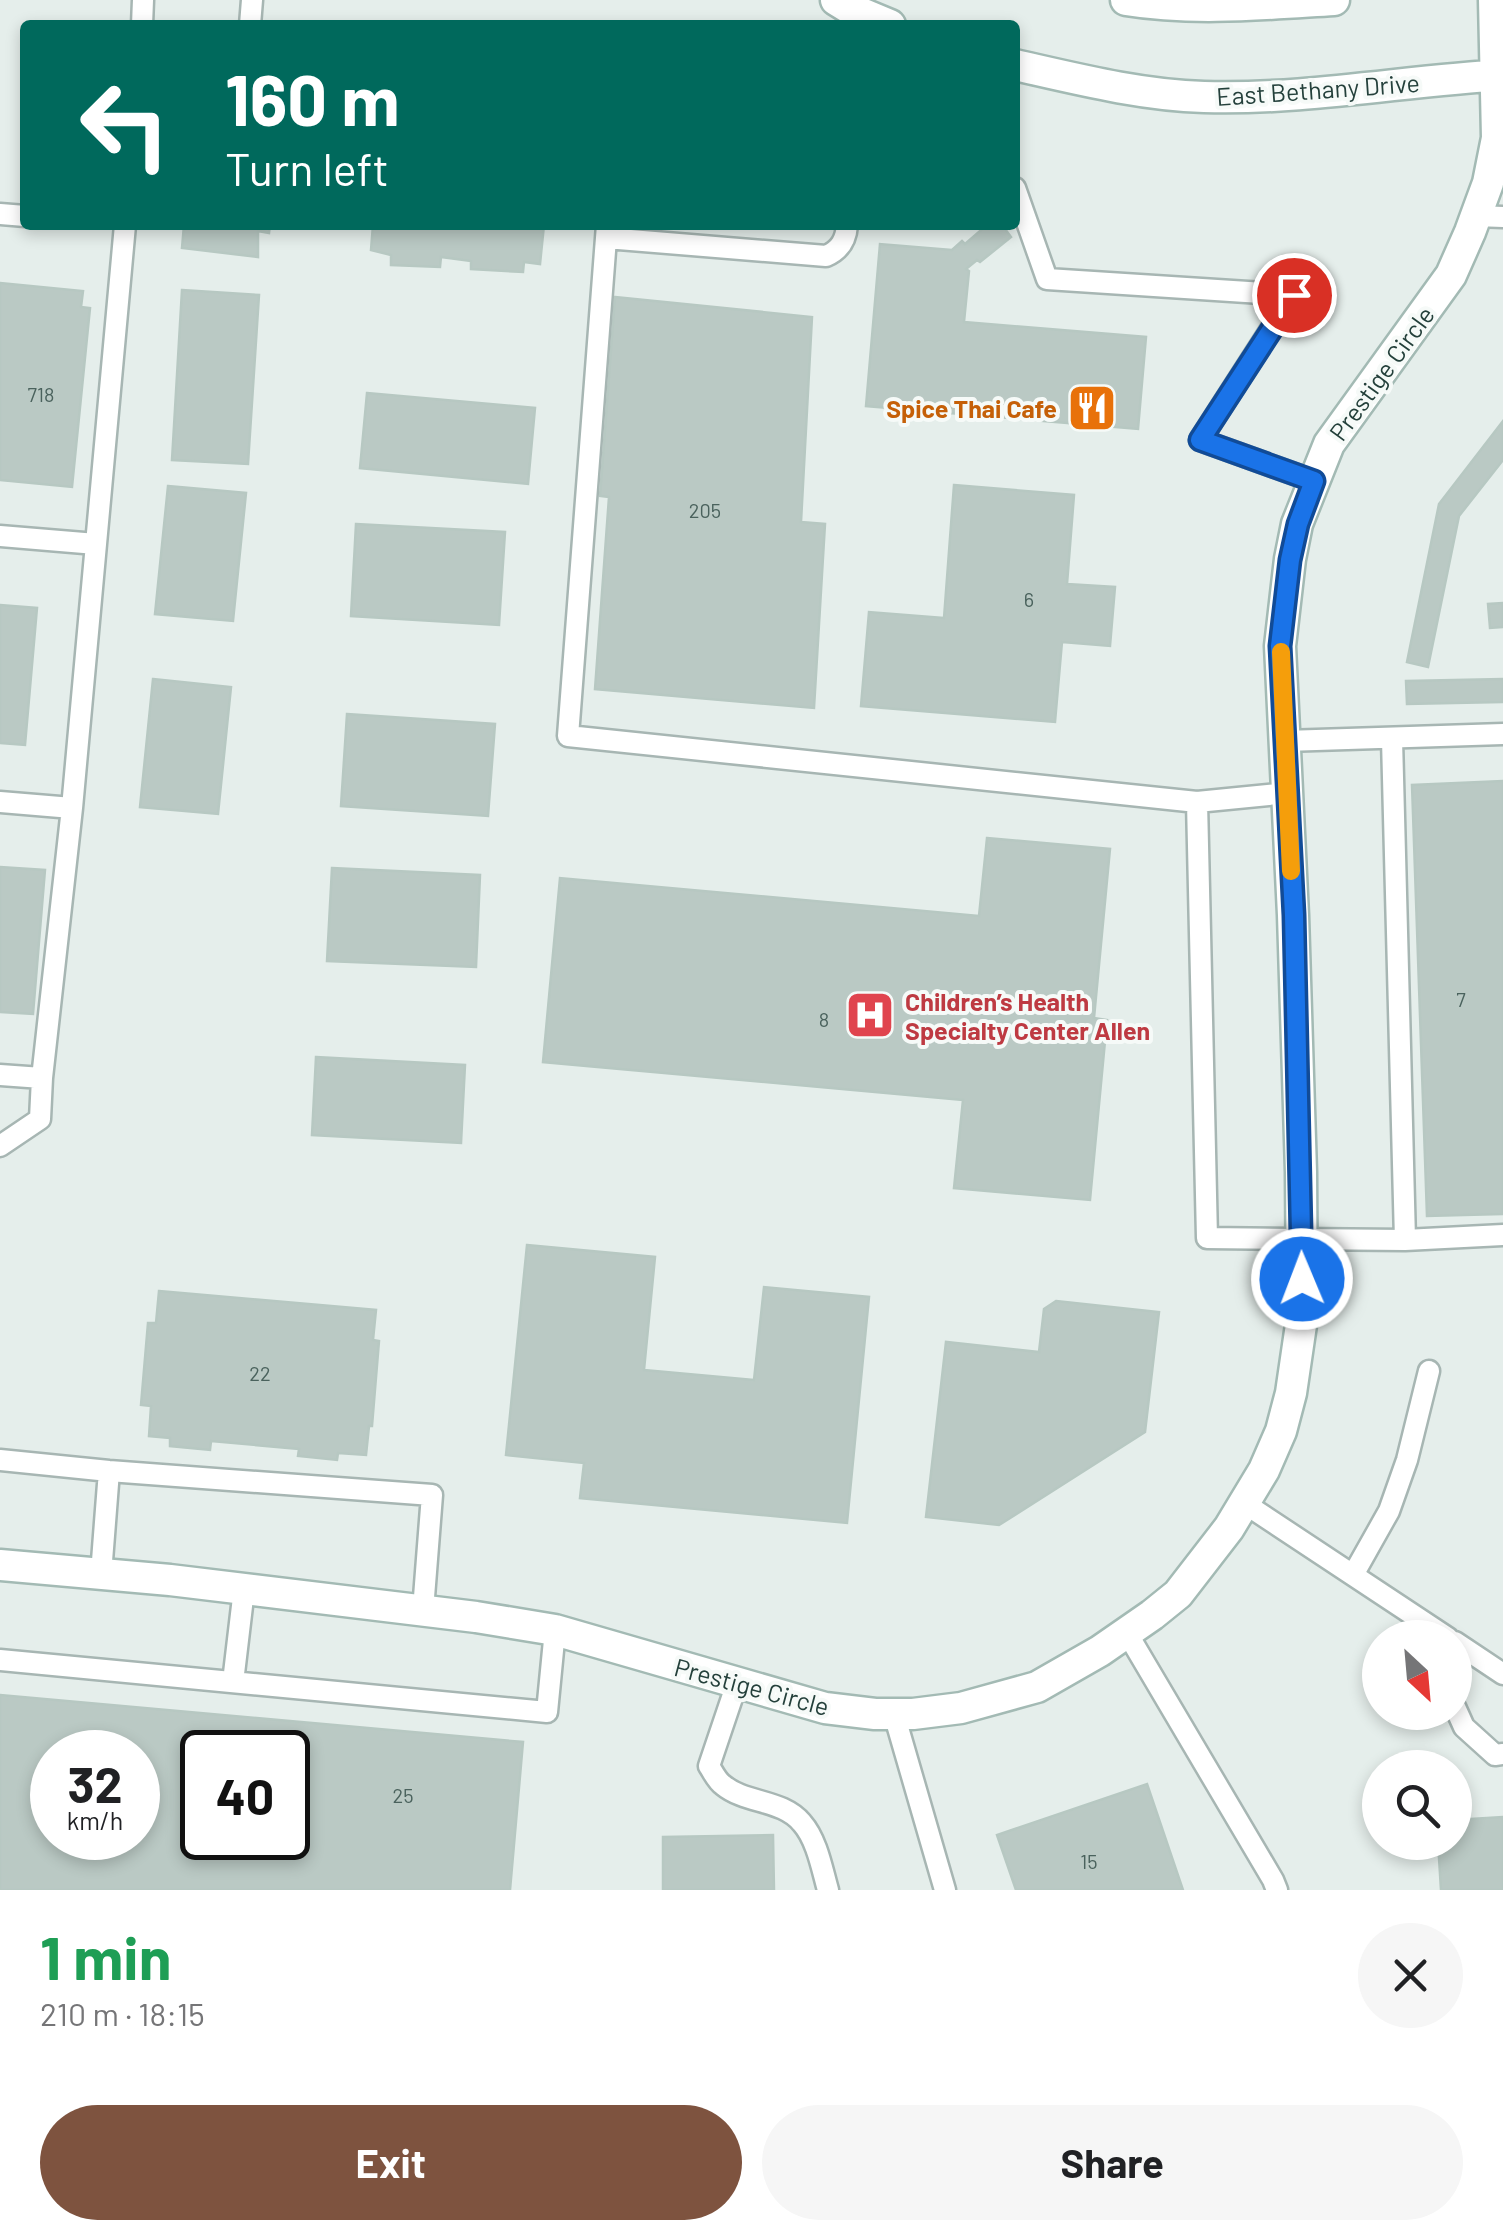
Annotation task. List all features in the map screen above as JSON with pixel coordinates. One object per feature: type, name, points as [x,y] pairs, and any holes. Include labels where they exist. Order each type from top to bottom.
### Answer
[{"type":"street","points":[[836,0],[875,20]]},
{"type":"street","points":[[1126,0],[1248,5],[1334,0]]},
{"type":"street","name":"Prestige Circle","points":[[0,1566],[244,1588],[555,1630],[824,1708],[894,1714],[962,1708],[1037,1686],[1100,1651],[1178,1594],[1221,1540],[1264,1470],[1281,1431],[1291,1393],[1302,1318],[1294,915],[1280,646],[1290,560],[1298,524],[1329,444],[1489,216],[1488,183],[1498,138],[1500,75],[1494,0]]},
{"type":"street","name":"East Bethany Drive","points":[[1020,67],[1130,90],[1203,97],[1274,96],[1500,75]]},
{"type":"lane","points":[[1020,202],[1047,279],[1294,295],[1200,440],[1314,481]]},
{"type":"lane","points":[[0,1146],[40,1119],[125,230]]},
{"type":"lane","points":[[846,230],[838,251],[826,256],[607,231],[568,736],[1198,802],[1288,792]]},
{"type":"lane","points":[[0,536],[96,544]]},
{"type":"lane","points":[[1285,742],[1503,734]]},
{"type":"lane","points":[[1392,739],[1405,1240]]},
{"type":"lane","points":[[0,802],[72,808]]},
{"type":"lane","points":[[1198,802],[1207,1238],[1405,1240],[1503,1235]]},
{"type":"lane","points":[[0,1075],[42,1078]]},
{"type":"lane","points":[[1353,1575],[1389,1510],[1407,1460],[1430,1371]]},
{"type":"lane","points":[[0,1460],[110,1472],[432,1495],[422,1610]]},
{"type":"lane","points":[[101,1574],[110,1472]]},
{"type":"lane","points":[[1244,1503],[1422,1620]]},
{"type":"lane","points":[[232,1682],[244,1588]]},
{"type":"lane","points":[[1410,1612],[1414,1620]]},
{"type":"lane","points":[[0,1660],[547,1712],[555,1630]]},
{"type":"lane","points":[[1126,1634],[1276,1890]]},
{"type":"lane","points":[[1472,1653],[1503,1674]]},
{"type":"lane","points":[[737,1683],[709,1766],[722,1785],[786,1810],[803,1824],[828,1890]]},
{"type":"lane","points":[[894,1714],[945,1890]]},
{"type":"lane","points":[[1467,1730],[1495,1755],[1503,1754]]},
{"type":"building","points":[[184,230],[269,230],[258,231],[258,257],[182,248]]},
{"type":"building","points":[[373,230],[543,230],[540,264],[524,262],[523,272],[471,269],[471,261],[441,257],[440,267],[391,265],[391,255],[371,250]]},
{"type":"building","points":[[981,230],[1006,230],[1011,237],[966,269],[969,271],[964,322],[1146,337],[1138,429],[866,406],[880,244],[952,250],[962,241],[965,244]]},
{"type":"building","points":[[0,283],[83,291],[81,307],[90,308],[72,487],[0,480]]},
{"type":"building","points":[[182,290],[259,295],[248,464],[172,460]]},
{"type":"building","points":[[615,297],[812,317],[801,522],[825,524],[814,708],[595,689],[609,497],[600,496]]},
{"type":"building","points":[[367,393],[535,408],[528,484],[360,468]]},
{"type":"building","points":[[1503,421],[1503,460],[1459,516],[1428,667],[1407,662],[1439,504]]},
{"type":"building","points":[[954,485],[1074,495],[1067,584],[1115,587],[1110,646],[1062,642],[1055,722],[861,706],[869,612],[944,618]]},
{"type":"building","points":[[168,486],[246,493],[233,621],[155,614]]},
{"type":"building","points":[[356,524],[505,532],[499,625],[351,616]]},
{"type":"building","points":[[1503,603],[1503,627],[1490,628],[1488,604]]},
{"type":"building","points":[[0,605],[37,608],[25,745],[0,743]]},
{"type":"building","points":[[153,679],[231,687],[218,814],[140,807]]},
{"type":"building","points":[[1503,679],[1503,702],[1407,704],[1406,681]]},
{"type":"building","points":[[347,714],[495,724],[488,816],[341,806]]},
{"type":"building","points":[[1503,781],[1503,1214],[1427,1216],[1412,785]]},
{"type":"building","points":[[987,838],[1110,849],[1094,1018],[1107,1020],[1090,1200],[954,1188],[963,1100],[543,1062],[560,878],[979,916]]},
{"type":"building","points":[[0,867],[45,870],[33,1014],[0,1012]]},
{"type":"building","points":[[332,868],[480,875],[476,967],[327,961]]},
{"type":"building","points":[[316,1057],[465,1065],[461,1143],[312,1135]]},
{"type":"building","points":[[527,1245],[655,1257],[644,1370],[754,1380],[764,1287],[869,1297],[847,1523],[580,1498],[584,1463],[506,1455]]},
{"type":"building","points":[[159,1291],[376,1310],[373,1340],[379,1341],[366,1455],[338,1453],[337,1460],[298,1456],[299,1449],[211,1441],[210,1450],[170,1446],[170,1438],[149,1436],[151,1406],[141,1405],[148,1323],[156,1323]]},
{"type":"building","points":[[1056,1301],[1159,1312],[1145,1432],[999,1525],[926,1517],[946,1342],[1039,1352],[1044,1309]]},
{"type":"building","points":[[0,1695],[523,1742],[510,1890],[0,1890]]},
{"type":"building","points":[[1147,1784],[1183,1890],[1016,1890],[997,1835]]},
{"type":"building","points":[[1503,1817],[1503,1890],[1441,1890],[1439,1860],[1472,1860],[1472,1819]]},
{"type":"building","points":[[773,1835],[774,1890],[663,1890],[663,1837]]},
{"type":"slow traffic","points":[[1281,652],[1291,871]]},
{"type":"place","name":"Spice Thai Cafe","points":[[1092,408]]},
{"type":"place","name":"Children’s Health Specialty Center Allen","points":[[870,1015]]},
{"type":"route","points":[[1294,295],[1200,440],[1314,481],[1290,560],[1280,646],[1294,915],[1302,1279]]}]
